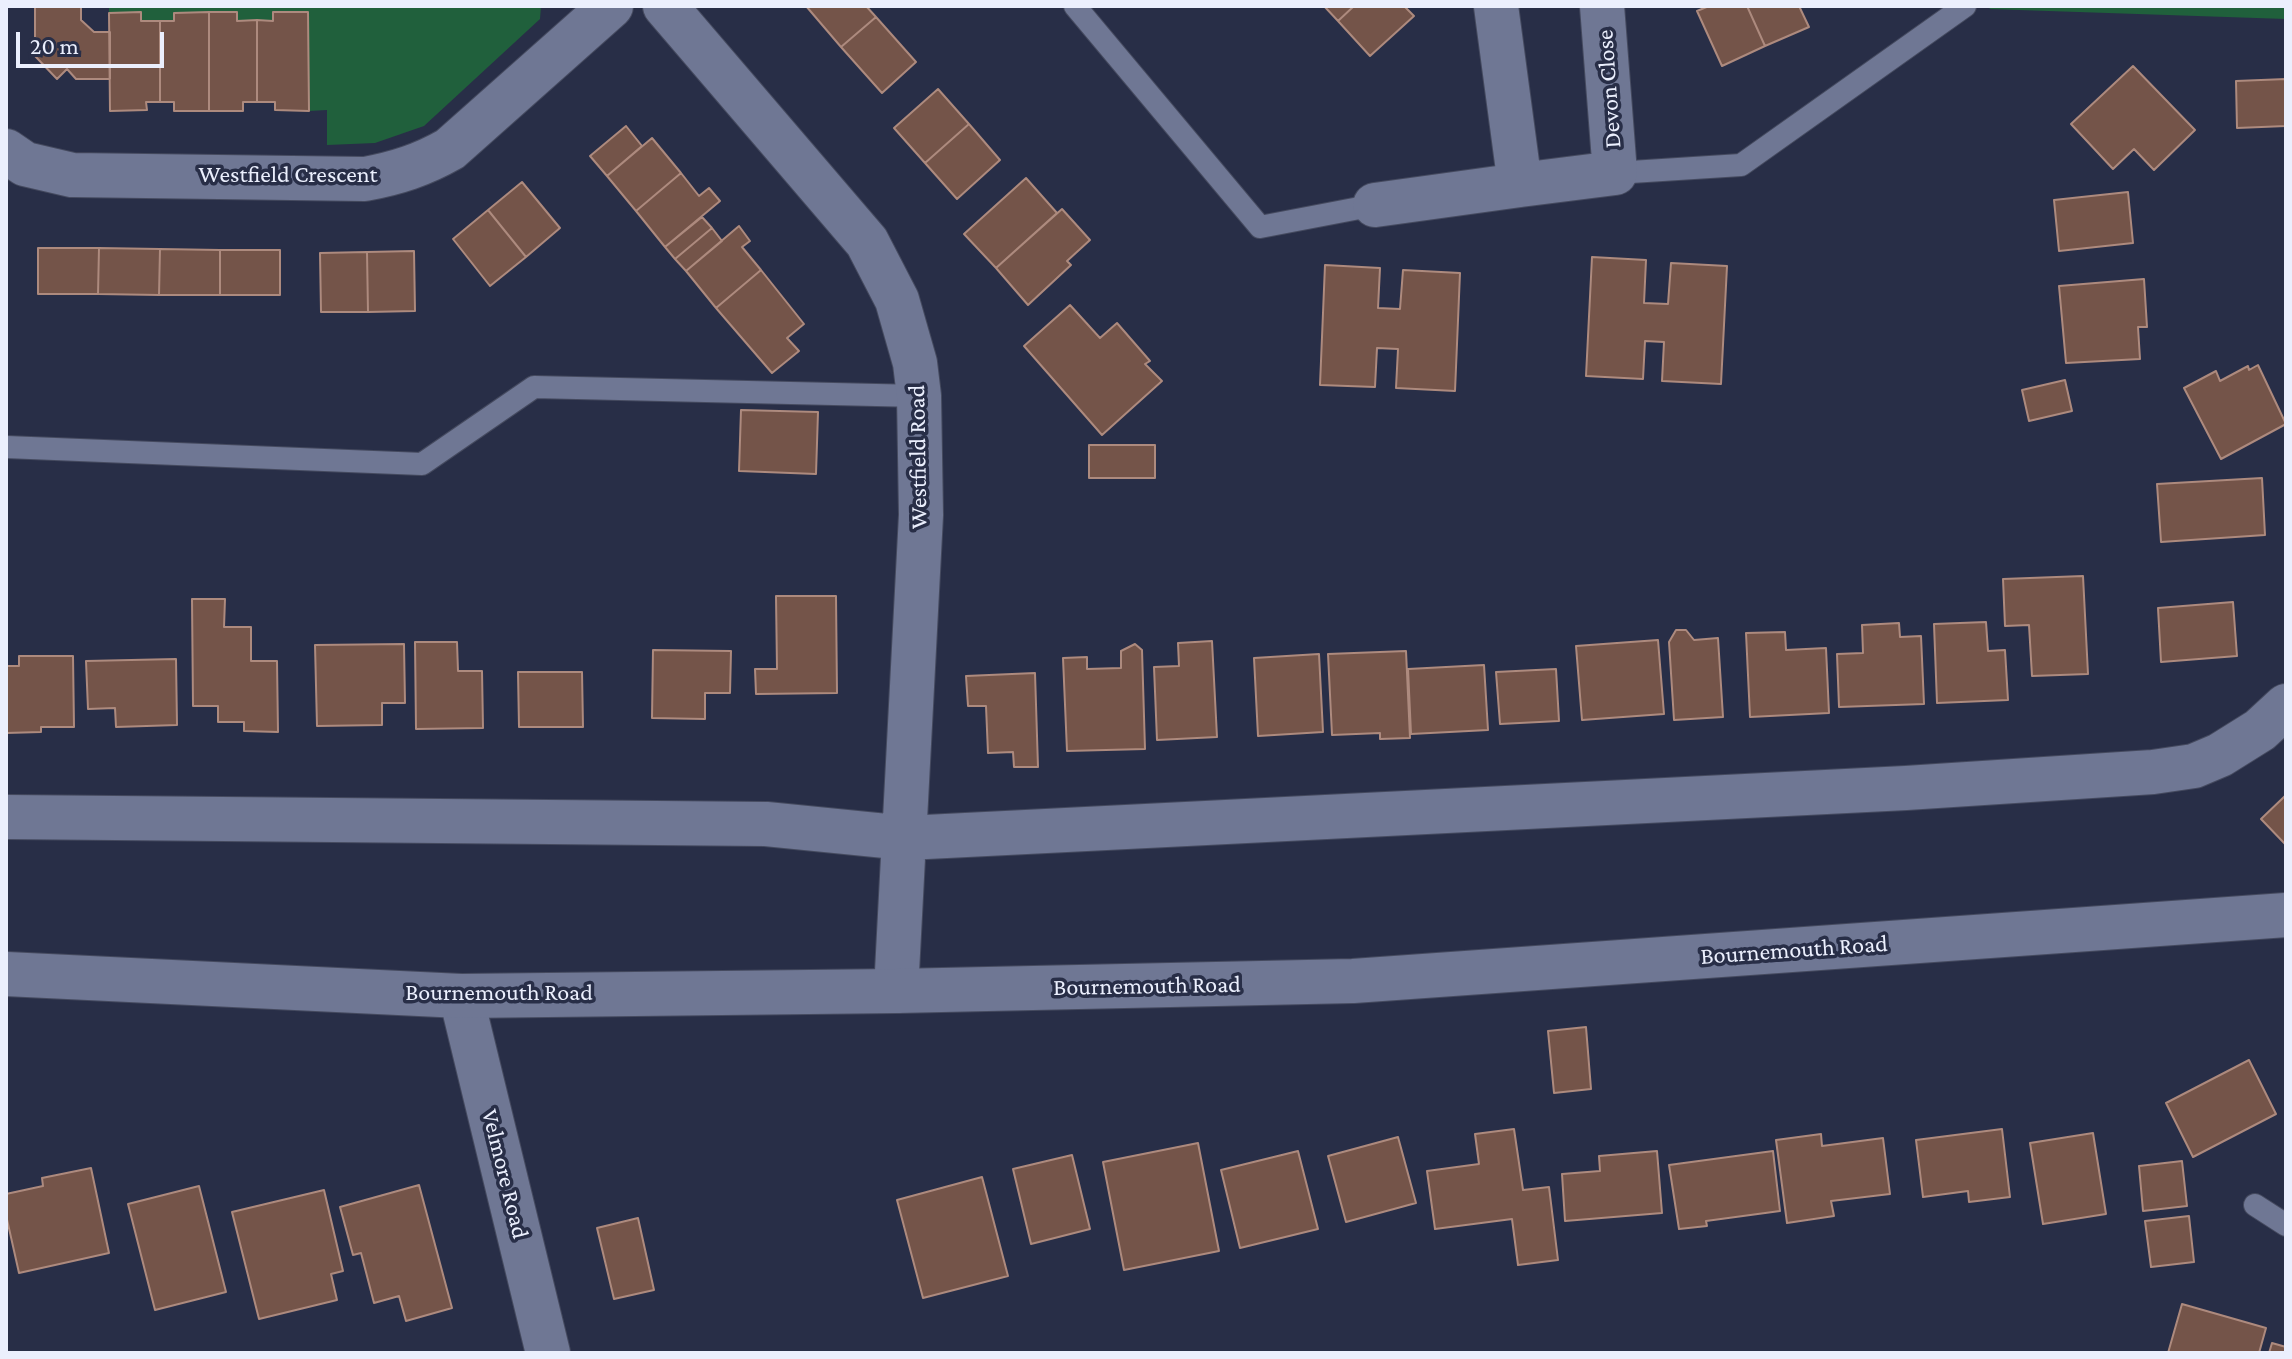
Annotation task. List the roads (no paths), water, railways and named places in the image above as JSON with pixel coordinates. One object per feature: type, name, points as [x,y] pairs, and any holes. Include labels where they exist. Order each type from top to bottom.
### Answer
[{"type":"street","name":"Westfield Crescent","points":[[6,151],[25,164],[72,175],[365,179],[387,175],[419,166],[450,149],[611,6]]},
{"type":"street","name":"Westfield Road","points":[[665,6],[867,242],[897,300],[915,363],[919,396],[921,515],[896,991]]},
{"type":"street","points":[[1496,6],[1520,185]]},
{"type":"street","name":"Devon Close","points":[[1375,205],[1615,173],[1602,6]]},
{"type":"street","points":[[6,817],[766,824],[906,838],[1906,788],[2153,772],[2194,766],[2220,755],[2260,730],[2286,706]]},
{"type":"street","name":"Bournemouth Road","points":[[6,974],[461,996],[1353,981],[2286,915]]},
{"type":"street","name":"Velmore Road","points":[[461,996],[548,1353]]},
{"type":"lane","points":[[1075,6],[1260,227],[1375,205]]},
{"type":"lane","points":[[1615,173],[1741,165],[1965,6]]},
{"type":"lane","points":[[6,447],[422,464],[534,387],[919,396]]},
{"type":"lane","points":[[2255,1205],[2286,1225]]}]
